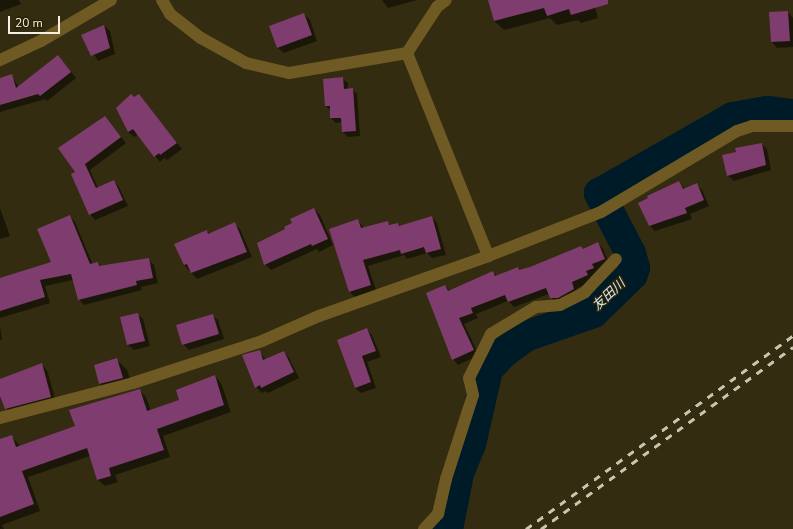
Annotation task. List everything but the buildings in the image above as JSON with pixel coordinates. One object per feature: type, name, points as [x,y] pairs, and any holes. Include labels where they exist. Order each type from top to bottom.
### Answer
[{"type":"street","points":[[0,60],[41,41],[111,0]]},
{"type":"street","points":[[162,0],[170,14],[201,38],[246,63],[289,72],[407,53],[437,7],[446,0]]},
{"type":"street","points":[[407,53],[488,256]]},
{"type":"street","points":[[0,418],[133,383],[262,341],[319,316],[488,256],[606,210],[737,131],[752,126],[793,126]]},
{"type":"street","points":[[424,529],[438,514],[446,479],[473,395],[470,378],[491,334],[536,307],[560,306],[585,292],[616,259]]},
{"type":"waterway","name":"友田川","points":[[447,529],[458,473],[470,444],[487,369],[503,352],[525,336],[593,312],[632,274],[634,267],[630,253],[599,193],[732,117],[767,111],[793,114]]},
{"type":"railway","points":[[526,529],[793,336]]},
{"type":"railway","points":[[541,529],[793,347]]}]
